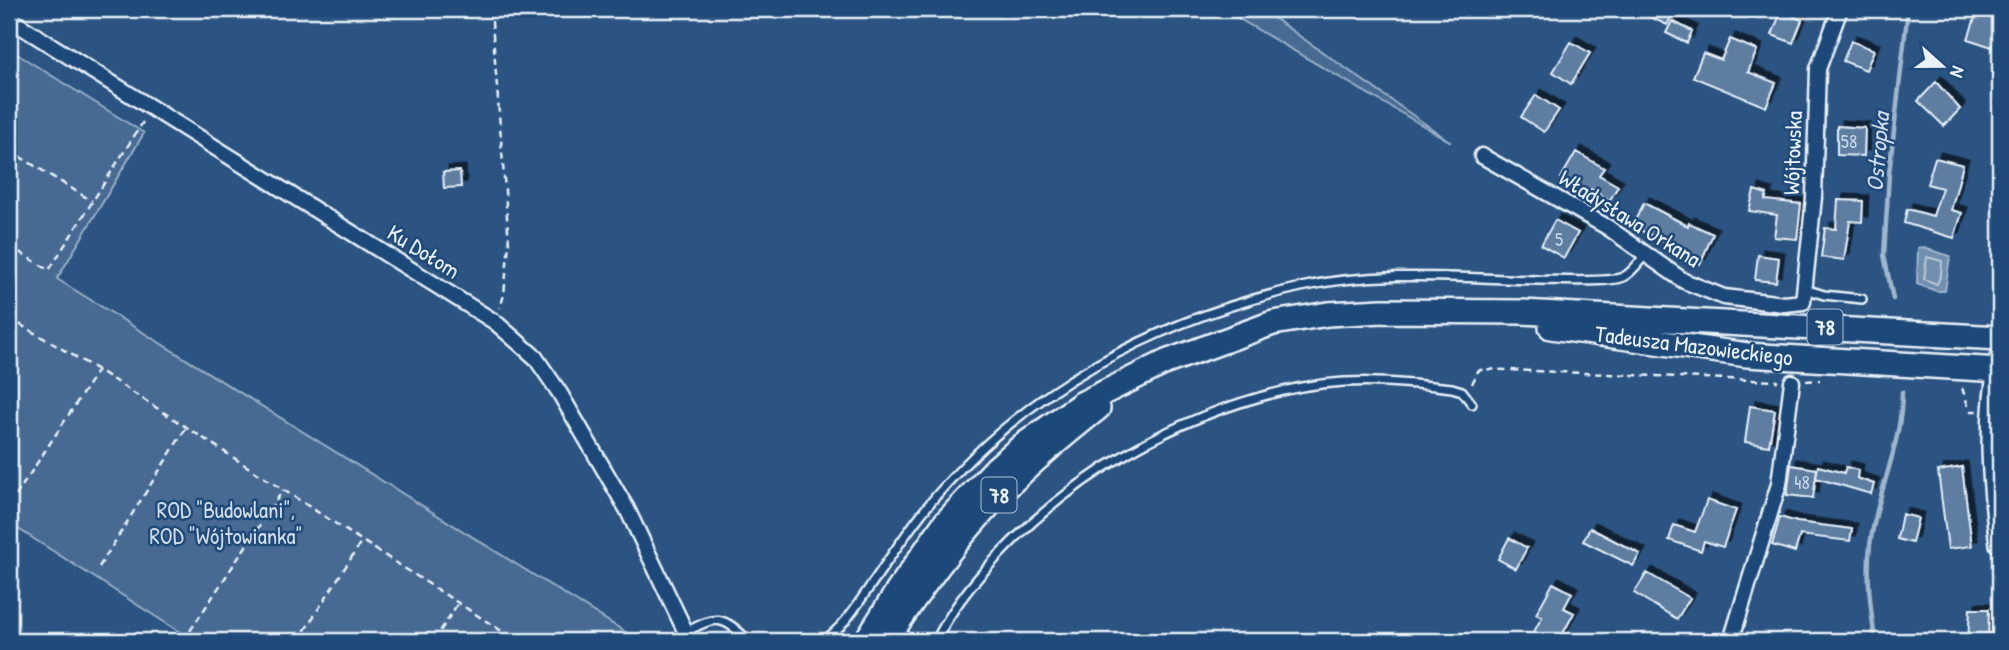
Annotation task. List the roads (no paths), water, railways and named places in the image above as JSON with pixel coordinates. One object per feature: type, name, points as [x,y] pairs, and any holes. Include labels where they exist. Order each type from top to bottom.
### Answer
[{"type":"main road","name":"Tadeusza Mazowieckiego","points":[[866,641],[944,524],[996,468],[1051,424],[1081,404],[1166,362],[1214,342],[1273,323],[1328,314],[1382,310],[1522,312],[2000,338]]},
{"type":"main road","name":"Tadeusza Mazowieckiego","points":[[1434,312],[1747,355],[1999,366]]},
{"type":"main road","points":[[1999,366],[1991,429],[2000,544]]},
{"type":"main road","name":"Tadeusza Mazowieckiego","points":[[887,641],[955,544],[991,504],[1057,441],[1139,375]]},
{"type":"street","name":"Wójtowska","points":[[1804,295],[1814,197],[1818,69],[1840,9]]},
{"type":"street","name":"Ku Dołom","points":[[9,19],[495,321],[535,357],[559,392],[627,509],[687,637]]},
{"type":"street","name":"Władysława Orkana","points":[[1482,156],[1607,227],[1684,281],[1724,297],[1784,304],[1804,295]]},
{"type":"street","points":[[1731,641],[1779,484],[1792,382]]},
{"type":"lane","points":[[823,641],[847,619],[928,506],[1002,429],[1060,385],[1132,344],[1259,297],[1323,282],[1433,276],[1572,281],[1622,278],[1635,268],[1645,255]]},
{"type":"lane","points":[[1804,295],[1863,299]]},
{"type":"lane","points":[[936,641],[944,623],[978,577],[1023,530],[1072,489],[1125,453],[1174,428],[1232,406],[1284,391],[1333,383],[1386,380],[1462,391],[1472,404]]},
{"type":"lane","points":[[687,637],[706,621],[718,620],[726,621],[749,641]]},
{"type":"water","points":[[1920,247],[1950,256],[1945,291],[1936,291],[1917,284]]},
{"type":"waterway","name":"Ostropka","points":[[1893,299],[1884,255],[1889,174],[1908,9]]},
{"type":"waterway","name":"Ostropka","points":[[1875,641],[1869,581],[1870,545],[1898,431],[1902,392]]},
{"type":"park label","name":"ROD \"Budowlani\", ROD \"Wójtowianka\"","points":[[226,522]]}]
